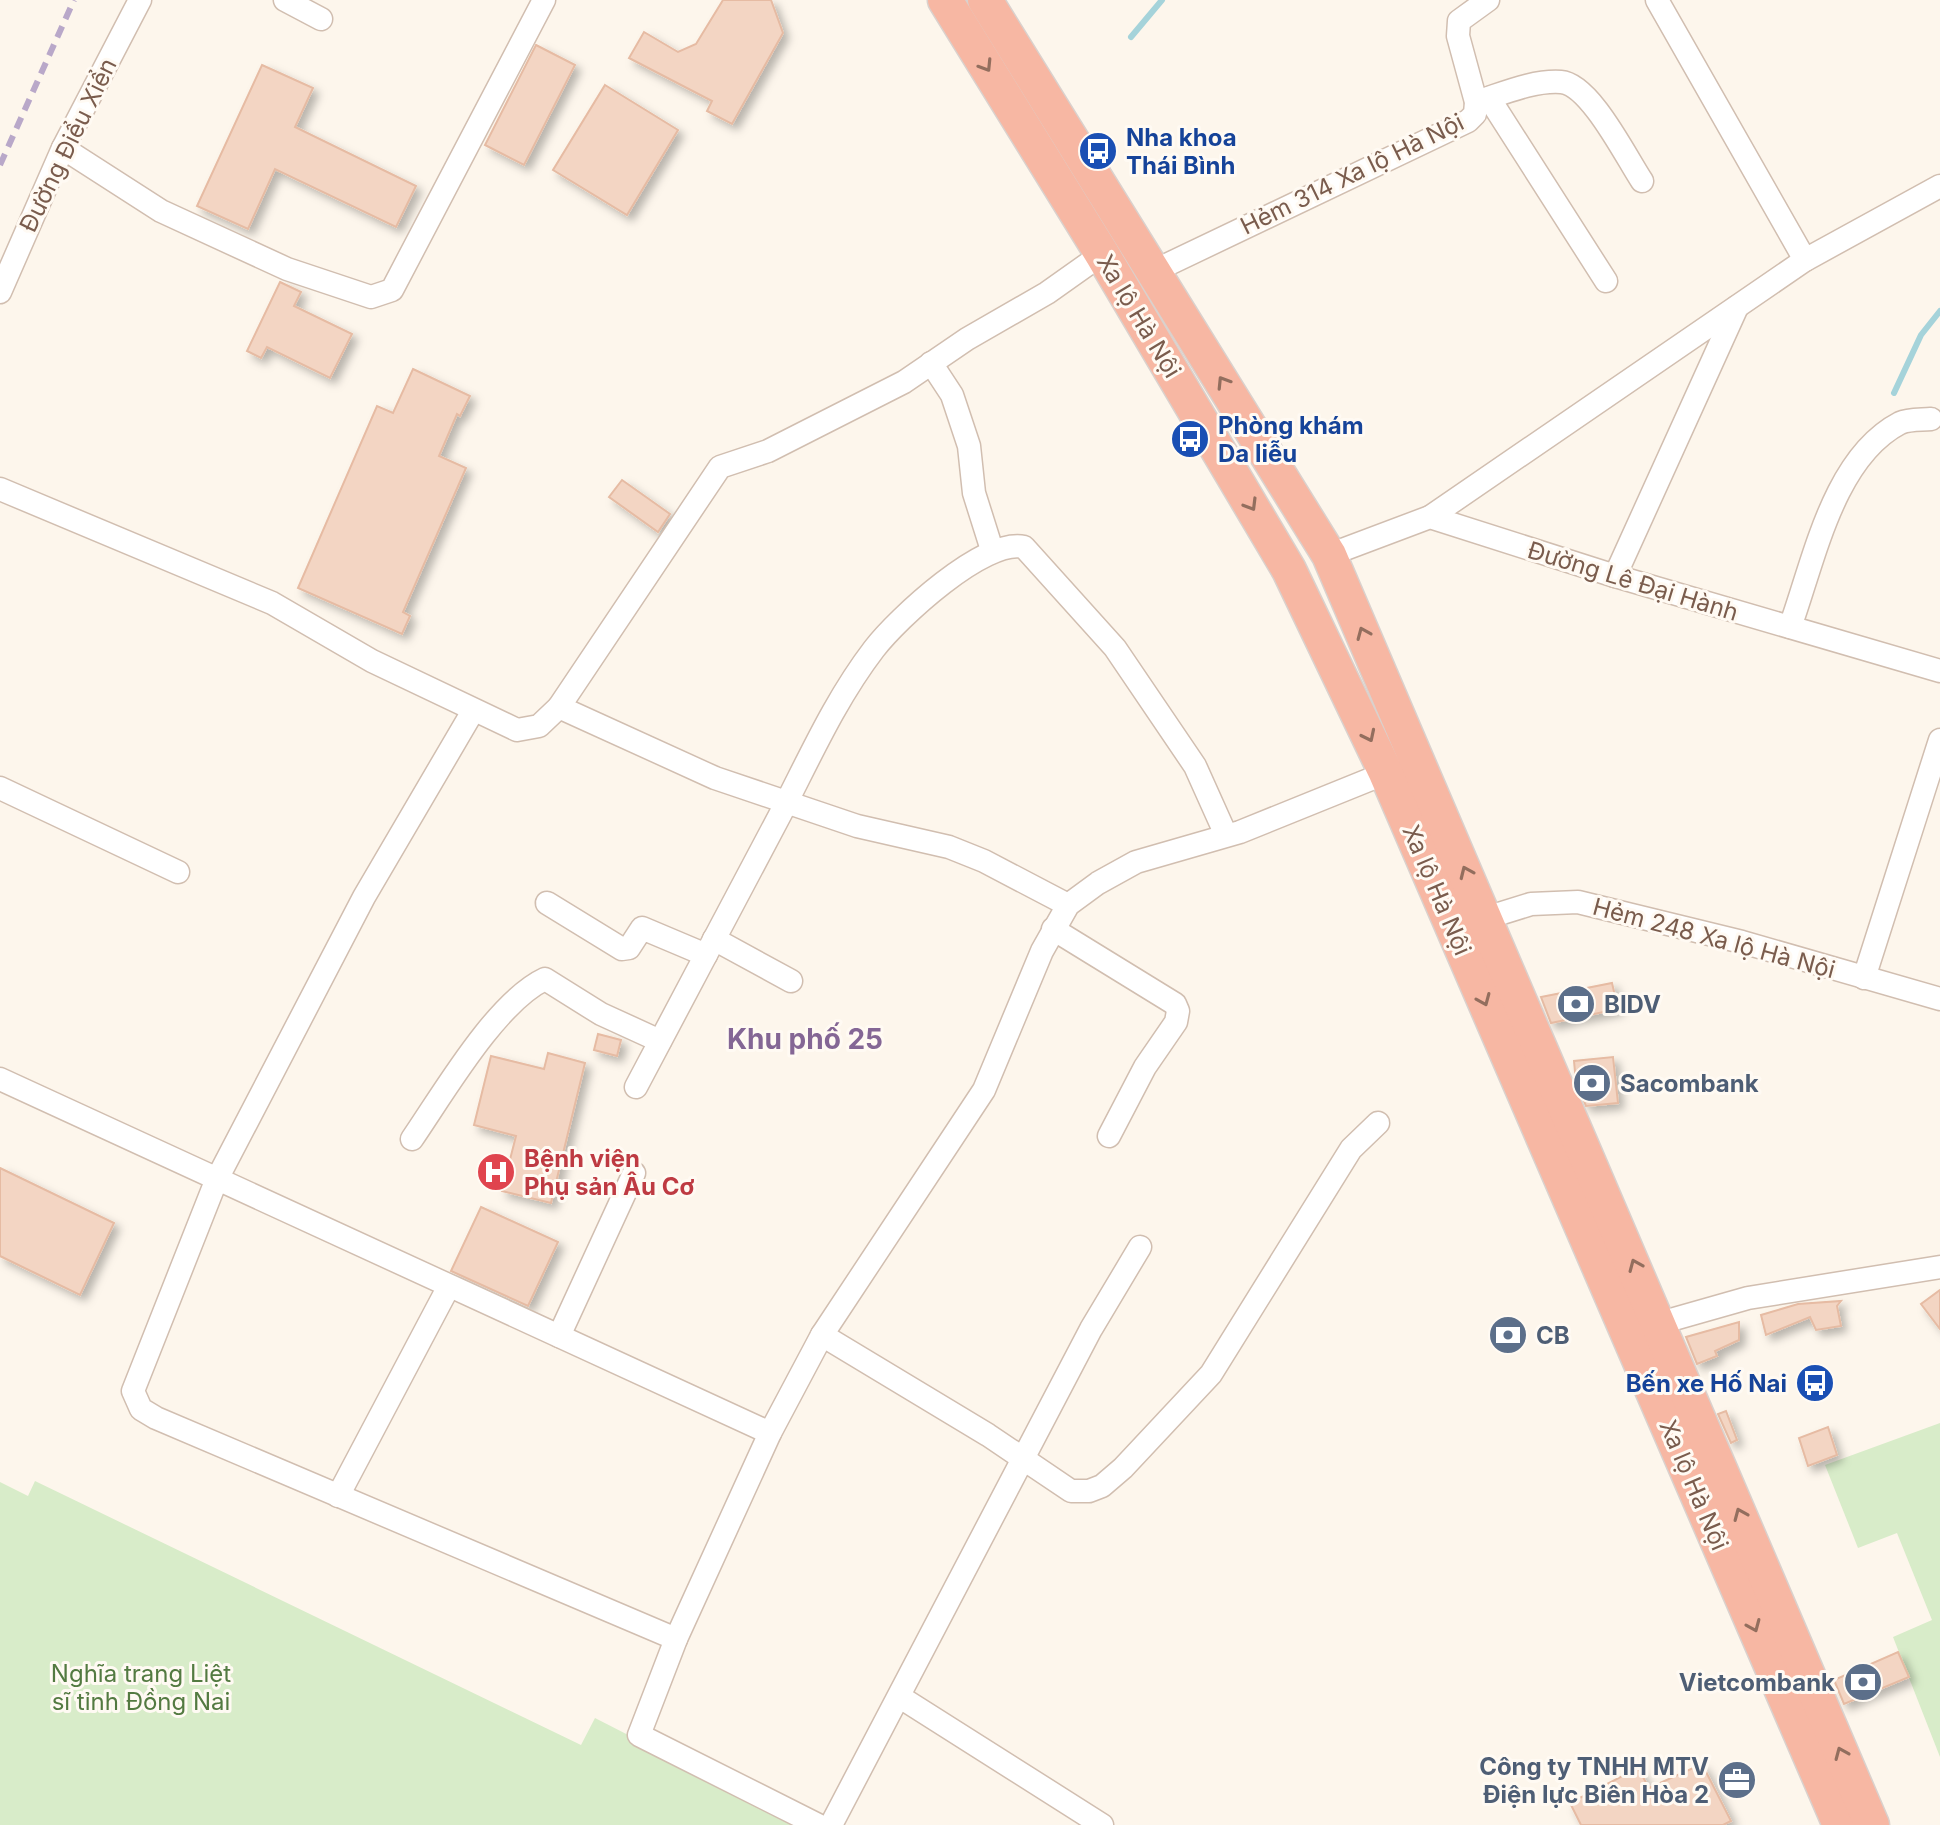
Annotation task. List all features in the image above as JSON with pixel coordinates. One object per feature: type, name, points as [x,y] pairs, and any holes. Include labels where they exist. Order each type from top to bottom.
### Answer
[{"type":"highway","name":"Xa lộ Hà Nội","points":[[945,0],[1102,254],[1289,570],[1644,1328]]},
{"type":"highway","name":"Xa lộ Hà Nội","points":[[985,0],[1329,555],[1486,918],[1840,1825]]},
{"type":"highway","name":"Xa lộ Hà Nội","points":[[1672,1394],[1872,1825]]},
{"type":"street","name":"Đường Điểu Xiển","points":[[0,292],[63,148],[140,0]]},
{"type":"street","points":[[285,0],[321,19]]},
{"type":"street","points":[[63,148],[174,217],[287,269],[371,297],[382,295],[392,290],[544,0]]},
{"type":"street","name":"Hẻm 314 Xa lộ Hà Nội","points":[[1154,271],[1276,210],[1468,121],[1482,100],[1458,36],[1459,21],[1488,0]]},
{"type":"street","points":[[1657,0],[1805,260]]},
{"type":"street","points":[[1606,281],[1482,100],[1538,84],[1573,85],[1587,96],[1642,181]]},
{"type":"street","points":[[1329,555],[1430,517],[1504,463],[1805,260],[1940,186]]},
{"type":"street","points":[[0,489],[272,603],[372,661],[473,711],[517,730],[529,730],[539,726],[559,707],[603,646],[701,489],[720,467],[768,451],[904,382],[1047,293],[1102,254]]},
{"type":"street","points":[[1615,576],[1738,306]]},
{"type":"street","points":[[931,363],[952,395],[969,446],[974,493],[992,550]]},
{"type":"street","points":[[1790,627],[1838,494],[1853,464],[1867,448],[1903,421],[1931,419]]},
{"type":"street","name":"Đường Lê Đại Hành","points":[[1430,517],[1615,576],[1940,671]]},
{"type":"street","points":[[636,1087],[831,712],[875,648],[912,609],[992,550],[1013,544],[1024,547],[1115,648],[1195,766],[1226,835]]},
{"type":"street","points":[[559,707],[715,778],[857,826],[949,847],[1068,905]]},
{"type":"street","points":[[473,711],[364,897],[216,1181],[133,1391],[141,1409],[156,1418],[676,1639]]},
{"type":"street","points":[[1864,978],[1940,740]]},
{"type":"street","points":[[818,1825],[639,1735],[676,1639],[770,1433],[822,1335],[984,1090],[1053,929],[1068,905],[1098,883],[1136,862],[1226,835],[1386,773]]},
{"type":"street","points":[[0,788],[178,872]]},
{"type":"street","name":"Hẻm 248 Xa lộ Hà Nội","points":[[1486,918],[1531,904],[1578,902],[1742,942],[1940,999]]},
{"type":"street","points":[[547,903],[622,949],[629,948],[642,928],[710,947],[791,981]]},
{"type":"street","points":[[1053,929],[1175,1004],[1178,1011],[1176,1022],[1145,1067],[1109,1136]]},
{"type":"street","points":[[412,1139],[495,1022],[519,996],[545,979],[601,1014],[660,1041]]},
{"type":"street","points":[[0,1079],[216,1181],[770,1433]]},
{"type":"street","points":[[822,1335],[1071,1491],[1102,1486],[1123,1468],[1211,1374],[1351,1149],[1378,1123]]},
{"type":"street","points":[[559,1336],[634,1173]]},
{"type":"street","points":[[831,1825],[1022,1458],[1091,1329],[1140,1247]]},
{"type":"street","points":[[1644,1328],[1748,1298],[1940,1267]]},
{"type":"street","points":[[338,1496],[449,1286]]},
{"type":"street","points":[[900,1697],[1102,1825]]},
{"type":"green space","points":[[1940,1423],[1940,1757],[1893,1637],[1932,1620],[1897,1533],[1858,1548],[1825,1465]]},
{"type":"green space","name":"Nghĩa trang Liệt sĩ tỉnh Đồng Nai","points":[[35,1481],[581,1745],[595,1718],[804,1825],[0,1825],[0,1482],[28,1496]]},
{"type":"building","points":[[723,0],[771,0],[783,33],[732,124],[707,111],[712,101],[629,58],[644,32],[678,52],[696,44]]},
{"type":"building","points":[[536,45],[575,65],[524,165],[485,145]]},
{"type":"building","points":[[262,65],[313,88],[295,127],[416,186],[396,227],[275,169],[248,229],[197,206]]},
{"type":"building","points":[[605,85],[678,130],[627,215],[553,170]]},
{"type":"building","points":[[280,282],[301,292],[294,306],[352,334],[330,378],[267,347],[261,358],[247,351]]},
{"type":"building","points":[[413,369],[470,396],[460,416],[457,414],[439,456],[466,468],[403,612],[410,616],[402,634],[298,588],[377,406],[393,413]]},
{"type":"building","points":[[622,480],[670,514],[658,532],[609,497]]},
{"type":"building","name":"BIDV","points":[[1612,983],[1618,1009],[1551,1023],[1541,997]]},
{"type":"building","points":[[598,1034],[621,1040],[617,1056],[594,1050]]},
{"type":"building","points":[[548,1053],[585,1063],[551,1203],[502,1191],[516,1136],[474,1125],[491,1056],[544,1069]]},
{"type":"building","name":"Sacombank","points":[[1613,1057],[1618,1103],[1586,1106],[1576,1083],[1574,1061]]},
{"type":"building","points":[[0,1168],[114,1223],[80,1295],[0,1256]]},
{"type":"building","points":[[481,1207],[558,1242],[528,1306],[451,1271]]},
{"type":"building","points":[[1940,1290],[1940,1329],[1921,1304]]},
{"type":"building","points":[[1841,1301],[1837,1306],[1841,1326],[1816,1330],[1810,1317],[1766,1335],[1761,1315],[1798,1304]]},
{"type":"building","points":[[1739,1322],[1739,1340],[1715,1351],[1717,1356],[1697,1364],[1686,1337]]},
{"type":"building","points":[[1726,1411],[1737,1440],[1731,1443],[1718,1414]]},
{"type":"building","points":[[1828,1427],[1837,1455],[1808,1466],[1799,1438]]},
{"type":"building","name":"Vietcombank","points":[[1898,1652],[1909,1677],[1844,1704],[1834,1680]]},
{"type":"building","points":[[1702,1764],[1731,1821],[1723,1825],[1581,1825],[1570,1803],[1638,1768],[1649,1788]]},
{"type":"waterway","points":[[1131,37],[1162,0]]},
{"type":"waterway","points":[[1894,393],[1921,335],[1940,311]]},
{"type":"railway","points":[[0,165],[74,0]]},
{"type":"place","name":"Nha khoa Thái Bình","points":[[1098,151]]},
{"type":"place","name":"Phòng khám Da liễu","points":[[1190,439]]},
{"type":"place","name":"BIDV","points":[[1576,1004]]},
{"type":"place","name":"Sacombank","points":[[1592,1083]]},
{"type":"place","name":"Bệnh viện Phụ sản Âu Cơ","points":[[496,1172]]},
{"type":"place","name":"CB","points":[[1508,1335]]},
{"type":"place","name":"Bến xe Hố Nai","points":[[1815,1383]]},
{"type":"place","name":"Vietcombank","points":[[1863,1682]]},
{"type":"place","name":"Công ty TNHH MTV Điện lực Biên Hòa 2","points":[[1737,1780]]},
{"type":"district","name":"Khu phố 25","points":[[805,1039]]}]
